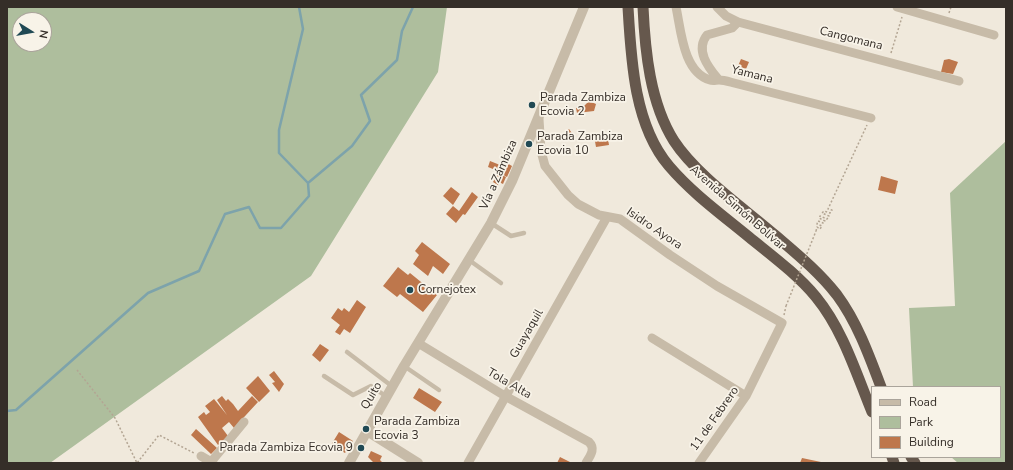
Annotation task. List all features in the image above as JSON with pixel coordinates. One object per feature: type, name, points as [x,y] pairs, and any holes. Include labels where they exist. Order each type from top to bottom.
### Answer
[{"type":"highway","name":"Avenida Simón Bolívar","points":[[628,7],[631,53],[639,103],[649,132],[668,165],[693,191],[780,262],[815,296],[839,333],[871,410]]},
{"type":"highway","name":"Avenida Simón Bolívar","points":[[643,7],[650,72],[664,121],[675,142],[694,166],[814,268],[836,295],[863,340],[881,386]]},
{"type":"street","name":"Vía a Zámbiza","points":[[418,343],[491,223],[512,181],[584,7]]},
{"type":"street","name":"Yamana","points":[[676,7],[688,58],[693,68],[706,78],[871,118]]},
{"type":"street","points":[[717,7],[726,16],[738,22],[732,28],[707,35],[702,43],[702,53],[707,65],[718,80]]},
{"type":"street","points":[[901,8],[994,35]]},
{"type":"street","name":"Cangomana","points":[[738,22],[959,80]]},
{"type":"street","name":"Isidro Ayora","points":[[539,114],[540,146],[546,166],[568,196],[578,204],[607,217],[620,219],[670,255],[717,286],[782,323]]},
{"type":"street","name":"Guayaquil","points":[[468,463],[607,217]]},
{"type":"street","name":"11 de Febrero","points":[[699,463],[746,396],[782,323]]},
{"type":"street","points":[[652,338],[746,396]]},
{"type":"street","name":"Tola Alta","points":[[418,343],[505,396],[589,442],[592,446],[592,451],[586,463]]},
{"type":"street","name":"Quito","points":[[350,463],[418,343]]},
{"type":"street","points":[[201,456],[212,462],[244,422]]},
{"type":"street","points":[[368,431],[418,463]]},
{"type":"lane","points":[[491,223],[511,236],[524,233]]},
{"type":"lane","points":[[469,260],[500,283]]},
{"type":"lane","points":[[347,352],[393,387]]},
{"type":"lane","points":[[404,366],[439,390]]},
{"type":"lane","points":[[324,376],[352,395],[371,386],[387,397]]},
{"type":"path","points":[[888,61],[901,8]]},
{"type":"path","points":[[786,306],[817,228],[820,229],[822,226],[817,224],[818,221],[823,223],[825,221],[819,218],[820,216],[827,219],[829,216],[822,213],[824,211],[830,213],[832,210],[828,209],[871,118]]},
{"type":"path","points":[[77,370],[115,418],[137,463],[159,435],[201,456]]},
{"type":"green space","points":[[7,7],[447,7],[438,72],[311,276],[50,463],[7,463]]},
{"type":"green space","points":[[1006,141],[1006,463],[958,463],[952,458],[1001,458],[1001,386],[913,386],[909,308],[955,306],[950,193]]},
{"type":"building","points":[[741,59],[749,62],[746,69],[738,66]]},
{"type":"building","points":[[949,59],[958,62],[953,74],[941,72],[944,60]]},
{"type":"building","points":[[589,101],[596,104],[594,111],[577,113],[576,108],[584,106]]},
{"type":"building","points":[[569,129],[574,136],[568,140],[564,133]]},
{"type":"building","points":[[607,133],[609,145],[596,147],[594,136]]},
{"type":"building","points":[[490,161],[500,165],[498,171],[488,167]]},
{"type":"building","points":[[505,162],[512,166],[507,177],[498,172]]},
{"type":"building","points":[[498,173],[506,177],[503,184],[499,182],[498,185],[493,182]]},
{"type":"building","points":[[881,176],[898,181],[895,194],[878,190]]},
{"type":"building","points":[[451,187],[460,194],[453,205],[443,196]]},
{"type":"building","points":[[472,192],[478,197],[465,215],[463,214],[456,223],[446,214],[453,206],[459,211]]},
{"type":"building","points":[[422,242],[450,264],[443,274],[433,266],[428,276],[413,264],[419,255],[415,251]]},
{"type":"building","name":"Cornejotex","points":[[398,267],[408,275],[410,273],[437,295],[423,312],[400,294],[397,297],[383,286]]},
{"type":"building","points":[[357,300],[366,307],[350,333],[344,329],[340,335],[335,332],[340,325],[331,318],[338,308],[342,311],[344,308],[349,312]]},
{"type":"building","points":[[320,344],[329,350],[320,362],[312,355]]},
{"type":"building","points":[[274,371],[284,384],[279,392],[272,383],[275,382],[269,375]]},
{"type":"building","points":[[258,376],[270,391],[259,402],[246,388]]},
{"type":"building","points":[[419,388],[442,402],[435,412],[413,398]]},
{"type":"building","points":[[222,396],[226,401],[228,399],[238,411],[252,396],[258,402],[234,428],[229,422],[222,428],[228,436],[218,445],[198,417],[204,412],[206,415],[210,412],[205,406],[214,399],[227,415],[217,400]]},
{"type":"building","points":[[196,429],[217,448],[211,454],[191,435]]},
{"type":"building","points":[[339,432],[353,441],[345,453],[331,445]]},
{"type":"building","points":[[371,451],[382,456],[380,460],[383,463],[374,463],[368,457]]},
{"type":"building","points":[[560,457],[572,463],[557,463]]},
{"type":"building","points":[[802,458],[821,462],[821,463],[800,463]]},
{"type":"waterway","points":[[299,7],[303,29],[279,130],[279,153],[308,183]]},
{"type":"waterway","points":[[7,411],[16,410],[148,293],[199,271],[225,214],[249,207],[260,228],[281,228],[309,196],[308,183],[352,146],[370,121],[361,95],[397,60],[402,31],[413,7]]},
{"type":"place","name":"Parada Zambiza Ecovia 2","points":[[532,105]]},
{"type":"place","name":"Parada Zambiza Ecovia 10","points":[[529,144]]},
{"type":"place","name":"Cornejotex","points":[[410,290]]},
{"type":"place","name":"Parada Zambiza Ecovia 3","points":[[366,429]]},
{"type":"place","name":"Parada Zambiza Ecovia 9","points":[[361,448]]}]
